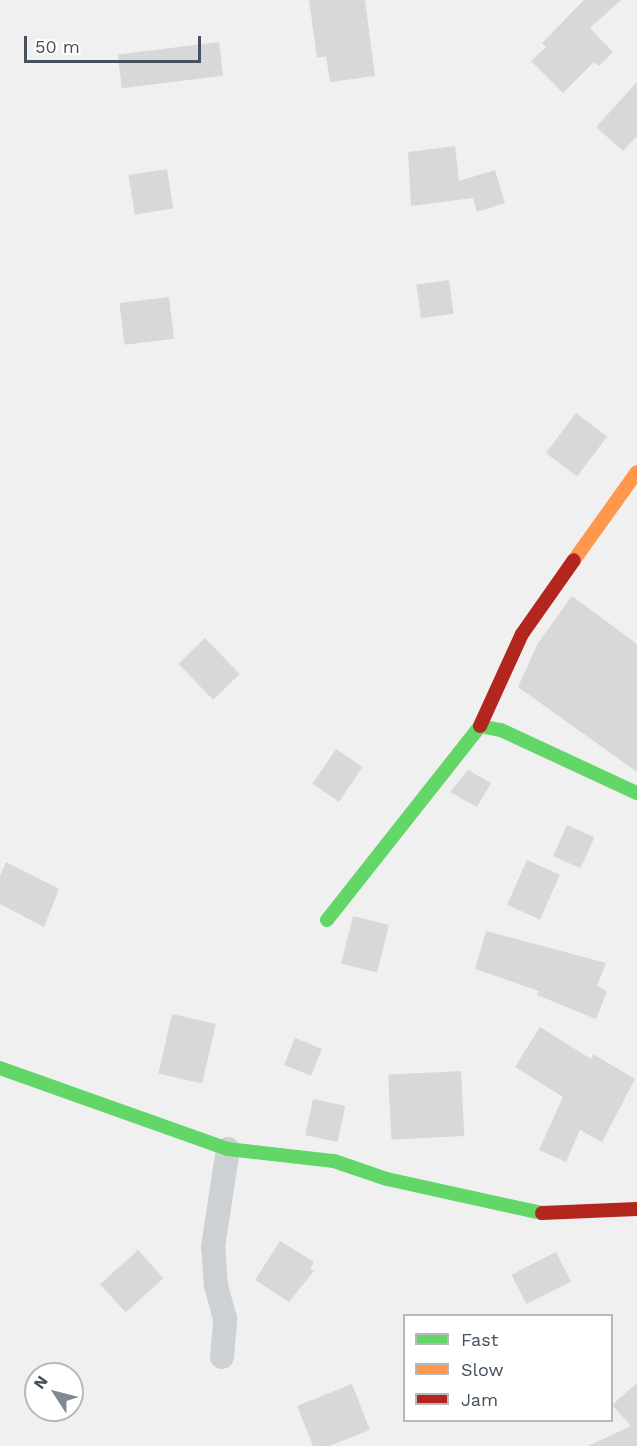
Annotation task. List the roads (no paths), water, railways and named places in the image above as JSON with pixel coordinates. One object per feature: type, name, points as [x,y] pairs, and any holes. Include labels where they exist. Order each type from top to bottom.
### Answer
[{"type":"street","points":[[327,920],[388,837],[480,726],[522,634],[637,472]]},
{"type":"street","points":[[480,726],[501,730],[637,793]]},
{"type":"street","points":[[0,1068],[228,1149],[334,1161],[387,1179],[548,1214],[637,1209]]},
{"type":"street","points":[[222,1358],[225,1319],[213,1247],[228,1149]]}]
